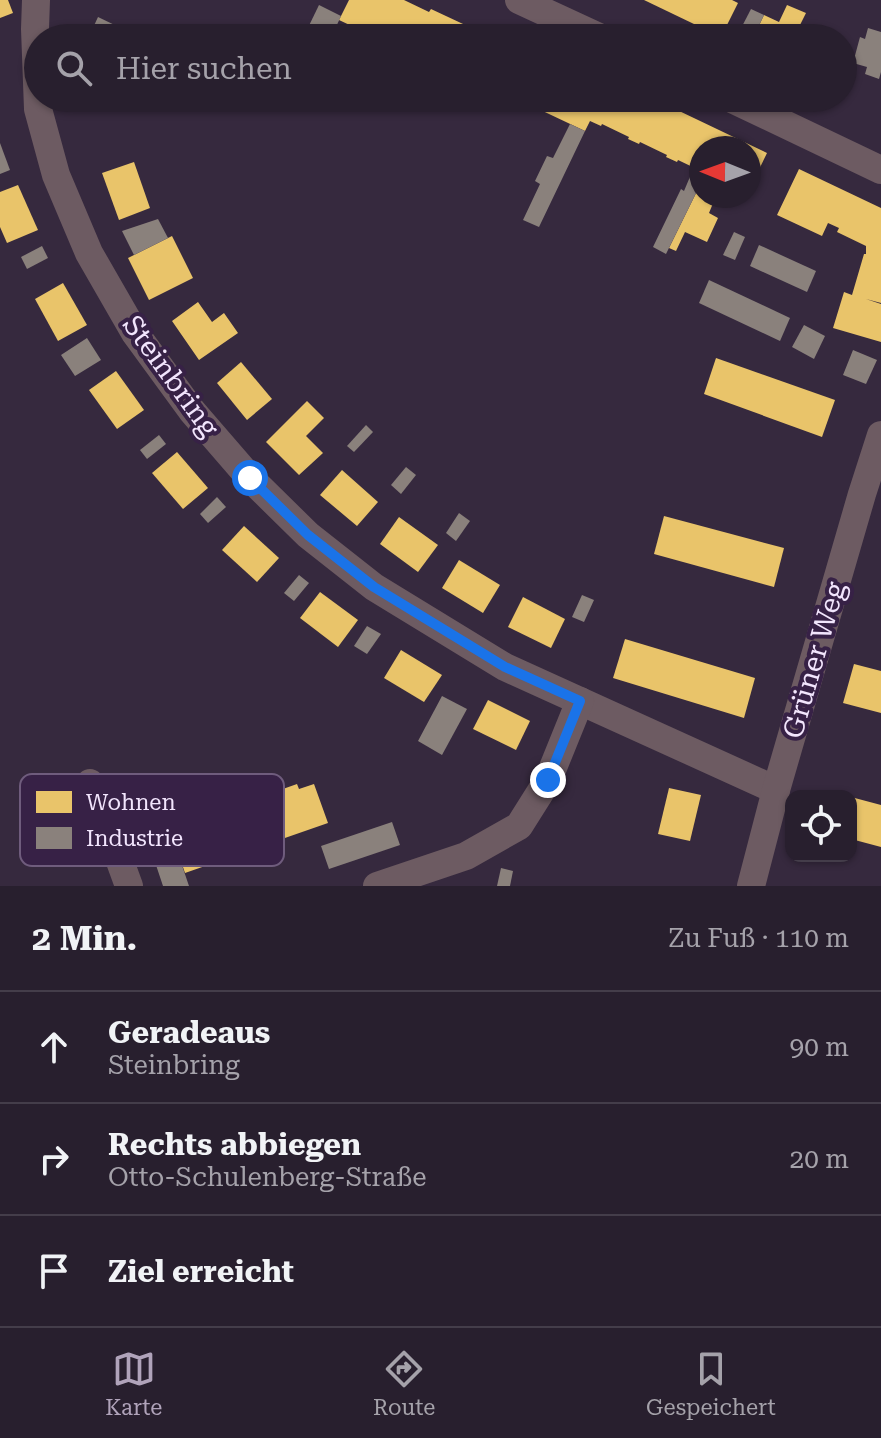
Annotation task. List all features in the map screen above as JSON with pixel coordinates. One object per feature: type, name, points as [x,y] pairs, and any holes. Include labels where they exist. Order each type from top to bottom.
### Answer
[{"type":"street","name":"Steinbring","points":[[35,24],[36,0]]},
{"type":"street","points":[[519,0],[571,24]]},
{"type":"street","name":"Steinbring","points":[[39,112],[56,175],[89,253],[135,333],[192,411],[250,478],[308,535],[374,587],[505,667],[776,790]]},
{"type":"street","points":[[759,112],[881,170]]},
{"type":"street","name":"Grüner Weg","points":[[751,886],[776,790],[881,435]]},
{"type":"street","points":[[377,886],[466,856],[519,826],[548,780],[580,701]]},
{"type":"street","points":[[122,866],[129,886]]},
{"type":"building: Wohnen","points":[[0,0],[8,0],[13,13],[0,18]]},
{"type":"building: Wohnen","points":[[349,0],[404,0],[463,24],[347,24],[339,20]]},
{"type":"building: Wohnen","points":[[644,0],[732,0],[738,3],[728,24],[694,24]]},
{"type":"building: Wohnen","points":[[787,5],[806,13],[800,24],[760,24],[764,15],[779,22]]},
{"type":"building: Wohnen","points":[[545,112],[681,112],[731,136],[689,136],[689,165],[590,121],[585,131]]},
{"type":"building: Wohnen","points":[[761,150],[767,153],[761,165]]},
{"type":"building: Wohnen","points":[[134,162],[150,208],[119,220],[102,173]]},
{"type":"building: Wohnen","points":[[799,169],[881,208],[881,303],[866,299],[881,304],[881,342],[833,328],[844,292],[852,295],[866,246],[837,232],[839,228],[828,223],[822,236],[777,215]]},
{"type":"building: Wohnen","points":[[18,185],[38,230],[7,243],[0,227],[0,192]]},
{"type":"building: Wohnen","points":[[689,207],[711,208],[709,213],[718,218],[707,242],[685,232],[676,251],[669,248]]},
{"type":"building: Wohnen","points":[[172,236],[193,278],[149,300],[128,258]]},
{"type":"building: Wohnen","points":[[63,283],[87,325],[58,341],[35,299]]},
{"type":"building: Wohnen","points":[[198,302],[212,322],[224,313],[238,333],[199,360],[172,321]]},
{"type":"building: Wohnen","points":[[716,358],[835,400],[822,437],[704,394]]},
{"type":"building: Wohnen","points":[[241,362],[272,399],[247,420],[217,383]]},
{"type":"building: Wohnen","points":[[116,371],[144,410],[117,429],[89,390]]},
{"type":"building: Wohnen","points":[[307,401],[324,418],[306,436],[323,453],[299,475],[266,442]]},
{"type":"building: Wohnen","points":[[177,452],[208,488],[183,509],[152,473]]},
{"type":"building: Wohnen","points":[[342,470],[378,502],[357,526],[320,495]]},
{"type":"building: Wohnen","points":[[664,516],[784,548],[774,587],[654,554]]},
{"type":"building: Wohnen","points":[[399,517],[438,545],[418,572],[380,544]]},
{"type":"building: Wohnen","points":[[244,526],[279,558],[257,582],[222,550]]},
{"type":"building: Wohnen","points":[[459,560],[500,585],[483,613],[442,588]]},
{"type":"building: Wohnen","points":[[320,592],[358,620],[338,647],[300,618]]},
{"type":"building: Wohnen","points":[[523,597],[565,619],[551,648],[508,627]]},
{"type":"building: Wohnen","points":[[625,639],[755,678],[744,718],[613,678]]},
{"type":"building: Wohnen","points":[[401,650],[442,675],[424,702],[384,678]]},
{"type":"building: Wohnen","points":[[854,664],[881,671],[881,713],[843,703]]},
{"type":"building: Wohnen","points":[[488,700],[530,721],[516,750],[473,729]]},
{"type":"building: Wohnen","points":[[297,784],[299,789],[314,784],[328,823],[284,838],[284,789]]},
{"type":"building: Wohnen","points":[[669,788],[701,795],[690,841],[658,834]]},
{"type":"building: Wohnen","points":[[857,799],[881,805],[881,847],[857,841]]},
{"type":"building: Wohnen","points":[[183,866],[205,866],[185,873]]},
{"type":"building: Industrie","points":[[319,5],[341,16],[337,24],[310,24]]},
{"type":"building: Industrie","points":[[751,9],[764,15],[760,24],[743,24]]},
{"type":"building: Industrie","points":[[98,17],[113,24],[95,24]]},
{"type":"building: Industrie","points":[[868,28],[881,32],[879,79],[865,74],[867,67],[857,64],[860,37],[865,39]]},
{"type":"building: Industrie","points":[[570,124],[585,131],[539,227],[523,220],[540,184],[535,181],[547,156],[553,158]]},
{"type":"building: Industrie","points":[[0,143],[10,170],[0,174]]},
{"type":"building: Industrie","points":[[689,179],[689,207],[666,254],[653,247],[681,189],[684,191]]},
{"type":"building: Industrie","points":[[158,219],[168,238],[134,255],[122,231]]},
{"type":"building: Industrie","points":[[734,232],[745,237],[735,260],[723,255]]},
{"type":"building: Industrie","points":[[759,245],[816,271],[807,292],[750,266]]},
{"type":"building: Industrie","points":[[42,246],[48,258],[27,269],[21,257]]},
{"type":"building: Industrie","points":[[709,280],[790,318],[780,341],[699,303]]},
{"type":"building: Industrie","points":[[804,325],[825,336],[814,359],[792,347]]},
{"type":"building: Industrie","points":[[87,338],[101,360],[75,376],[61,355]]},
{"type":"building: Industrie","points":[[853,350],[877,360],[866,384],[843,375]]},
{"type":"building: Industrie","points":[[366,425],[373,432],[354,452],[347,446]]},
{"type":"building: Industrie","points":[[159,435],[166,444],[147,459],[140,450]]},
{"type":"building: Industrie","points":[[406,467],[416,475],[401,494],[391,485]]},
{"type":"building: Industrie","points":[[217,497],[226,507],[208,523],[200,514]]},
{"type":"building: Industrie","points":[[459,513],[470,521],[456,541],[446,533]]},
{"type":"building: Industrie","points":[[299,575],[309,583],[294,601],[284,593]]},
{"type":"building: Industrie","points":[[582,595],[594,600],[584,622],[572,617]]},
{"type":"building: Industrie","points":[[367,626],[381,634],[367,654],[354,646]]},
{"type":"building: Industrie","points":[[442,696],[467,709],[442,755],[418,741]]},
{"type":"building: Industrie","points":[[392,822],[400,845],[329,869],[321,846]]},
{"type":"building: Industrie","points":[[156,866],[182,866],[189,886],[163,886]]},
{"type":"building: Industrie","points":[[501,868],[513,871],[510,886],[497,886]]},
{"type":"route","points":[[250,478],[308,535],[374,587],[505,667],[580,701],[548,780]]}]
